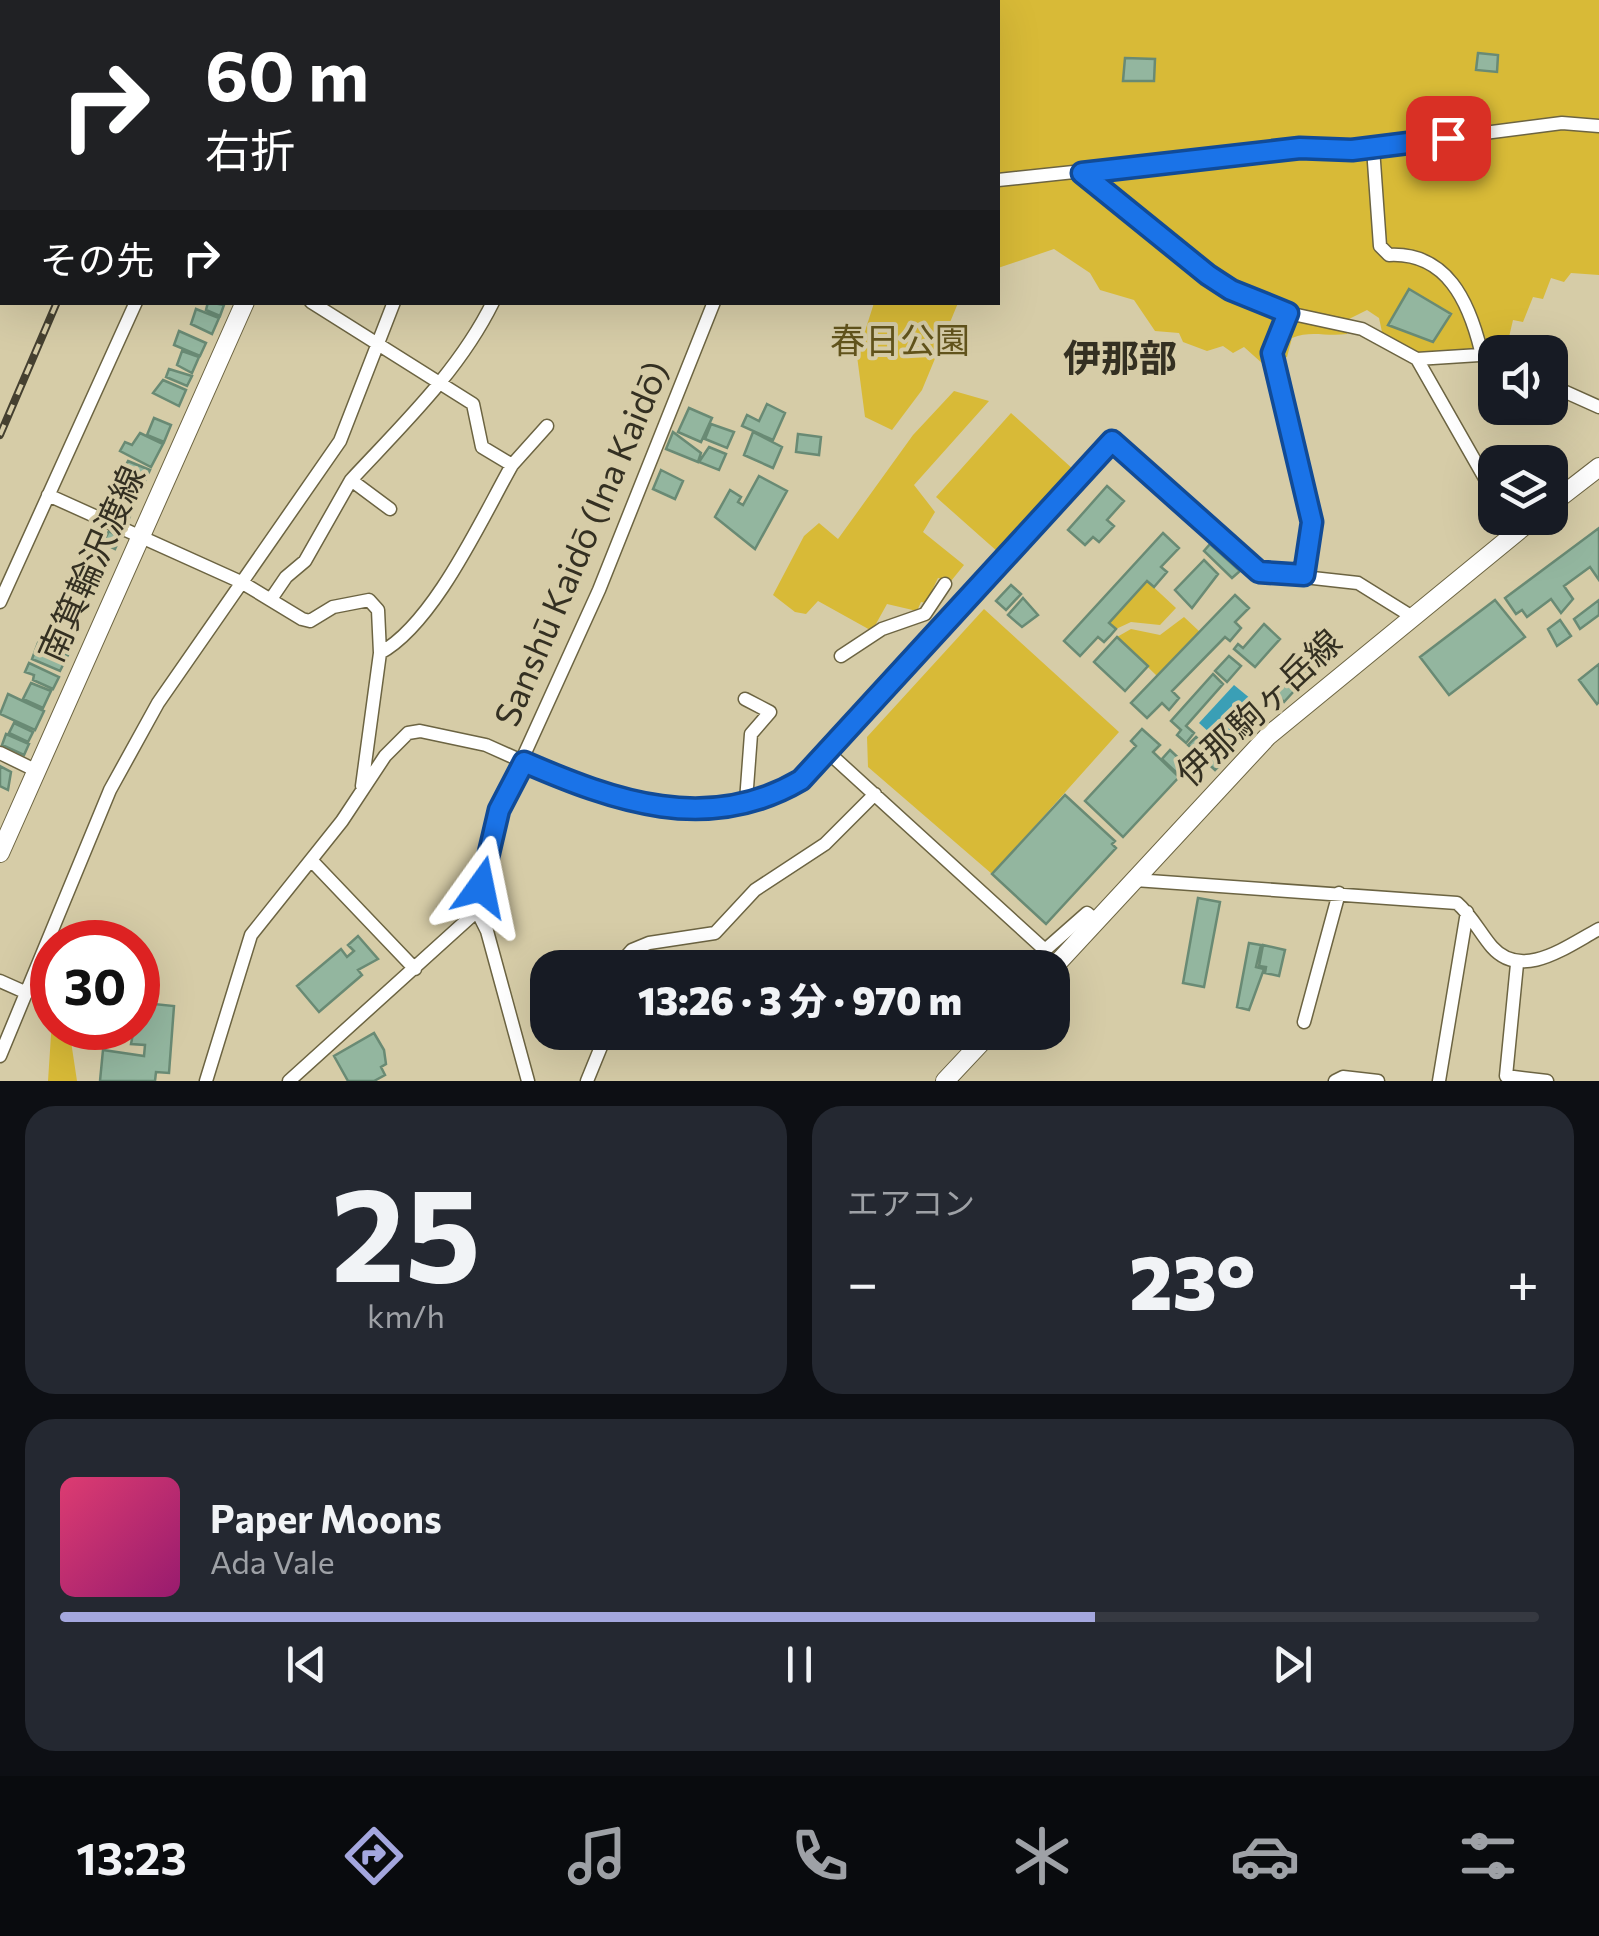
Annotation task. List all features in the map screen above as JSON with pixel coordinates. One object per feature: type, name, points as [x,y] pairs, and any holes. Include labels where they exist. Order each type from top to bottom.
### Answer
[{"type":"main road","name":"南箕輪沢渡線","points":[[0,853],[245,305]]},
{"type":"main road","points":[[1568,490],[1599,467]]},
{"type":"main road","name":"伊那駒ヶ岳線","points":[[1070,951],[1268,736],[1412,616],[1500,535]]},
{"type":"main road","points":[[944,1081],[972,1050]]},
{"type":"street","points":[[1000,180],[1314,147],[1373,148],[1562,122],[1599,126]]},
{"type":"street","points":[[1373,148],[1380,246],[1389,256],[1408,254],[1432,265],[1454,282],[1480,335]]},
{"type":"street","points":[[1082,173],[1231,290],[1288,313],[1362,329],[1418,359],[1478,466]]},
{"type":"street","points":[[0,602],[135,305]]},
{"type":"street","points":[[315,305],[478,410],[482,448],[512,465]]},
{"type":"street","points":[[0,1056],[110,790],[158,704],[340,441],[393,305]]},
{"type":"street","points":[[271,598],[286,576],[306,561],[351,480],[476,338],[492,305]]},
{"type":"street","name":"Sanshū Kaidō (Ina Kaidō)","points":[[206,1081],[250,936],[311,860],[385,756],[408,733],[420,731],[486,746],[524,762],[600,590],[713,305]]},
{"type":"street","points":[[1288,313],[1272,353],[1312,522],[1304,575]]},
{"type":"street","points":[[1418,359],[1478,353]]},
{"type":"street","points":[[1568,393],[1599,408]]},
{"type":"street","points":[[380,653],[394,646],[426,609],[512,465],[547,426]]},
{"type":"street","points":[[289,1081],[477,911],[499,810],[524,762],[598,795],[652,807],[690,809],[782,791],[830,754],[1112,438],[1259,572],[1358,583],[1412,616]]},
{"type":"street","points":[[351,480],[390,509]]},
{"type":"street","points":[[48,496],[242,582],[310,621],[332,607],[370,600],[378,610],[380,653],[362,788]]},
{"type":"street","points":[[841,656],[882,630],[925,614],[945,584]]},
{"type":"street","points":[[746,698],[770,712],[751,734],[746,801]]},
{"type":"street","points":[[0,753],[35,770]]},
{"type":"street","points":[[830,754],[1045,950],[1086,914],[1098,922]]},
{"type":"street","points":[[632,950],[716,933],[755,890],[825,844],[875,794]]},
{"type":"street","points":[[311,860],[415,969]]},
{"type":"street","points":[[1135,880],[1457,903],[1493,948],[1517,964],[1533,962],[1599,930]]},
{"type":"street","points":[[1304,1022],[1339,894]]},
{"type":"street","points":[[477,911],[487,930],[528,1081]]},
{"type":"street","points":[[1439,1081],[1467,912]]},
{"type":"street","points":[[1517,964],[1506,1076],[1547,1081]]},
{"type":"street","points":[[0,982],[27,993]]},
{"type":"street","points":[[587,1081],[599,1050]]},
{"type":"street","points":[[1336,1081],[1342,1077],[1378,1081]]},
{"type":"green space","name":"春日公園","points":[[1000,0],[1599,0],[1599,275],[1571,273],[1564,282],[1551,278],[1543,299],[1533,297],[1523,322],[1513,320],[1510,335],[1478,335],[1478,362],[1426,364],[1385,346],[1379,318],[1367,310],[1345,321],[1347,334],[1292,338],[1287,357],[1263,364],[1244,347],[1233,353],[1223,346],[1207,351],[1183,342],[1179,333],[1155,331],[1134,300],[1100,290],[1090,273],[1054,249],[1000,267]]},
{"type":"green space","name":"春日公園","points":[[873,305],[957,305],[922,390],[892,430],[865,417],[857,356]]},
{"type":"green space","points":[[954,391],[989,401],[914,485],[935,512],[923,532],[964,565],[951,581],[938,578],[926,603],[921,602],[917,611],[887,604],[872,631],[818,601],[806,614],[795,612],[773,595],[804,536],[819,523],[838,539],[913,435]]},
{"type":"green space","points":[[1011,413],[1074,470],[998,552],[936,497]]},
{"type":"green space","points":[[1147,581],[1176,608],[1160,625],[1131,622],[1116,629],[1109,623]]},
{"type":"green space","points":[[984,609],[1119,732],[992,874],[868,767],[867,737]]},
{"type":"green space","points":[[1184,617],[1200,632],[1157,676],[1117,637],[1131,629],[1160,635]]},
{"type":"green space","points":[[50,1050],[72,1050],[77,1081],[48,1081]]},
{"type":"water","points":[[1234,685],[1257,704],[1222,744],[1199,723]]},
{"type":"building","points":[[1478,53],[1498,55],[1497,72],[1476,70]]},
{"type":"building","points":[[1125,58],[1155,59],[1154,81],[1123,81]]},
{"type":"building","points":[[1409,289],[1451,314],[1433,342],[1388,325]]},
{"type":"building","points":[[207,305],[224,305],[220,316],[206,310]]},
{"type":"building","points":[[196,309],[219,318],[212,334],[191,324]]},
{"type":"building","points":[[179,331],[206,343],[200,356],[174,345]]},
{"type":"building","points":[[182,351],[199,357],[192,373],[177,365]]},
{"type":"building","points":[[169,369],[192,376],[187,386],[166,377]]},
{"type":"building","points":[[163,380],[186,390],[179,406],[153,393]]},
{"type":"building","points":[[767,404],[785,413],[773,440],[742,426],[747,415],[759,421]]},
{"type":"building","points":[[689,408],[712,418],[701,442],[678,432]]},
{"type":"building","points":[[154,418],[171,425],[164,442],[147,435]]},
{"type":"building","points":[[711,424],[734,432],[727,448],[705,439]]},
{"type":"building","points":[[673,432],[701,453],[698,462],[666,449]]},
{"type":"building","points":[[753,432],[782,447],[773,468],[744,455]]},
{"type":"building","points":[[140,433],[163,444],[151,467],[120,451],[125,442],[132,445]]},
{"type":"building","points":[[798,434],[821,437],[819,455],[796,452]]},
{"type":"building","points":[[709,447],[726,454],[719,470],[699,462]]},
{"type":"building","points":[[128,461],[150,470],[140,492],[117,483]]},
{"type":"building","points":[[661,470],[683,481],[675,499],[653,489]]},
{"type":"building","points":[[759,476],[787,491],[755,549],[715,517],[730,490],[741,497],[738,502],[743,505]]},
{"type":"building","points":[[1107,486],[1124,501],[1107,520],[1114,526],[1099,542],[1093,537],[1085,545],[1068,530]]},
{"type":"building","points":[[110,504],[131,513],[127,524],[106,516]]},
{"type":"building","points":[[1599,528],[1599,580],[1590,567],[1564,586],[1573,599],[1561,613],[1551,599],[1527,617],[1522,610],[1516,614],[1505,598]]},
{"type":"building","points":[[109,531],[120,538],[115,549],[103,543]]},
{"type":"building","points":[[1163,533],[1179,548],[1161,567],[1167,572],[1154,587],[1147,581],[1109,623],[1116,629],[1110,636],[1104,642],[1098,637],[1080,656],[1064,641]]},
{"type":"building","points":[[1210,544],[1240,571],[1232,578],[1204,551]]},
{"type":"building","points":[[1204,560],[1218,574],[1192,608],[1175,590]]},
{"type":"building","points":[[1011,585],[1021,594],[1006,610],[996,601]]},
{"type":"building","points":[[1235,595],[1249,608],[1235,622],[1241,628],[1230,641],[1225,637],[1172,691],[1179,698],[1169,710],[1162,703],[1147,718],[1131,703]]},
{"type":"building","points":[[1023,598],[1038,615],[1022,627],[1008,615]]},
{"type":"building","points":[[1495,600],[1525,637],[1449,695],[1420,657]]},
{"type":"building","points":[[1599,600],[1599,615],[1580,629],[1574,619]]},
{"type":"building","points":[[1560,620],[1571,636],[1557,646],[1548,629]]},
{"type":"building","points":[[1264,624],[1280,639],[1255,667],[1234,649],[1238,644],[1243,648]]},
{"type":"building","points":[[46,632],[73,643],[69,653],[42,642]]},
{"type":"building","points":[[1117,637],[1148,666],[1125,691],[1094,662]]},
{"type":"building","points":[[38,643],[68,655],[60,671],[32,659]]},
{"type":"building","points":[[1229,656],[1241,666],[1227,682],[1215,671]]},
{"type":"building","points":[[1305,661],[1314,669],[1284,702],[1276,694]]},
{"type":"building","points":[[29,663],[59,677],[53,689],[25,672]]},
{"type":"building","points":[[1599,664],[1599,702],[1597,704],[1579,680]]},
{"type":"building","points":[[1213,674],[1223,684],[1186,726],[1194,733],[1186,743],[1177,735],[1181,730],[1171,721]]},
{"type":"building","points":[[31,683],[51,691],[43,708],[23,699]]},
{"type":"building","points":[[8,694],[44,711],[35,730],[0,714]]},
{"type":"building","points":[[14,723],[33,732],[28,742],[9,733]]},
{"type":"building","points":[[1142,729],[1160,745],[1153,752],[1179,777],[1123,837],[1085,801],[1136,746],[1131,741]]},
{"type":"building","points":[[6,734],[29,744],[24,755],[2,745]]},
{"type":"building","points":[[1196,737],[1223,762],[1215,770],[1188,745]]},
{"type":"building","points":[[1170,750],[1187,766],[1179,775],[1162,759]]},
{"type":"building","points":[[0,766],[11,772],[8,790],[0,786]]},
{"type":"building","points":[[1065,795],[1115,841],[1112,844],[1116,848],[1046,924],[992,874]]},
{"type":"building","points":[[1198,898],[1220,902],[1204,987],[1183,983]]},
{"type":"building","points":[[358,936],[378,959],[358,970],[362,975],[319,1012],[297,986],[341,949],[347,957],[354,951],[348,945]]},
{"type":"building","points":[[1249,943],[1261,945],[1256,967],[1264,969],[1249,1010],[1237,1007]]},
{"type":"building","points":[[1263,945],[1285,950],[1279,976],[1265,973],[1266,967],[1259,966]]},
{"type":"building","points":[[160,1005],[174,1006],[169,1073],[156,1072],[155,1081],[100,1081],[103,1050],[144,1056],[145,1050],[160,1050]]},
{"type":"building","points":[[374,1033],[384,1050],[386,1064],[381,1067],[385,1075],[374,1081],[348,1081],[334,1056]]},
{"type":"railway","points":[[0,435],[56,305]]},
{"type":"district","name":"伊那部","points":[[1120,359]]},
{"type":"route","points":[[481,887],[499,810],[524,762],[598,795],[664,809],[746,801],[782,791],[801,780],[830,754],[1112,441],[1259,572],[1304,575],[1312,522],[1272,353],[1288,313],[1231,290],[1208,275],[1082,173],[1300,148],[1328,146],[1352,150],[1448,138]]}]
